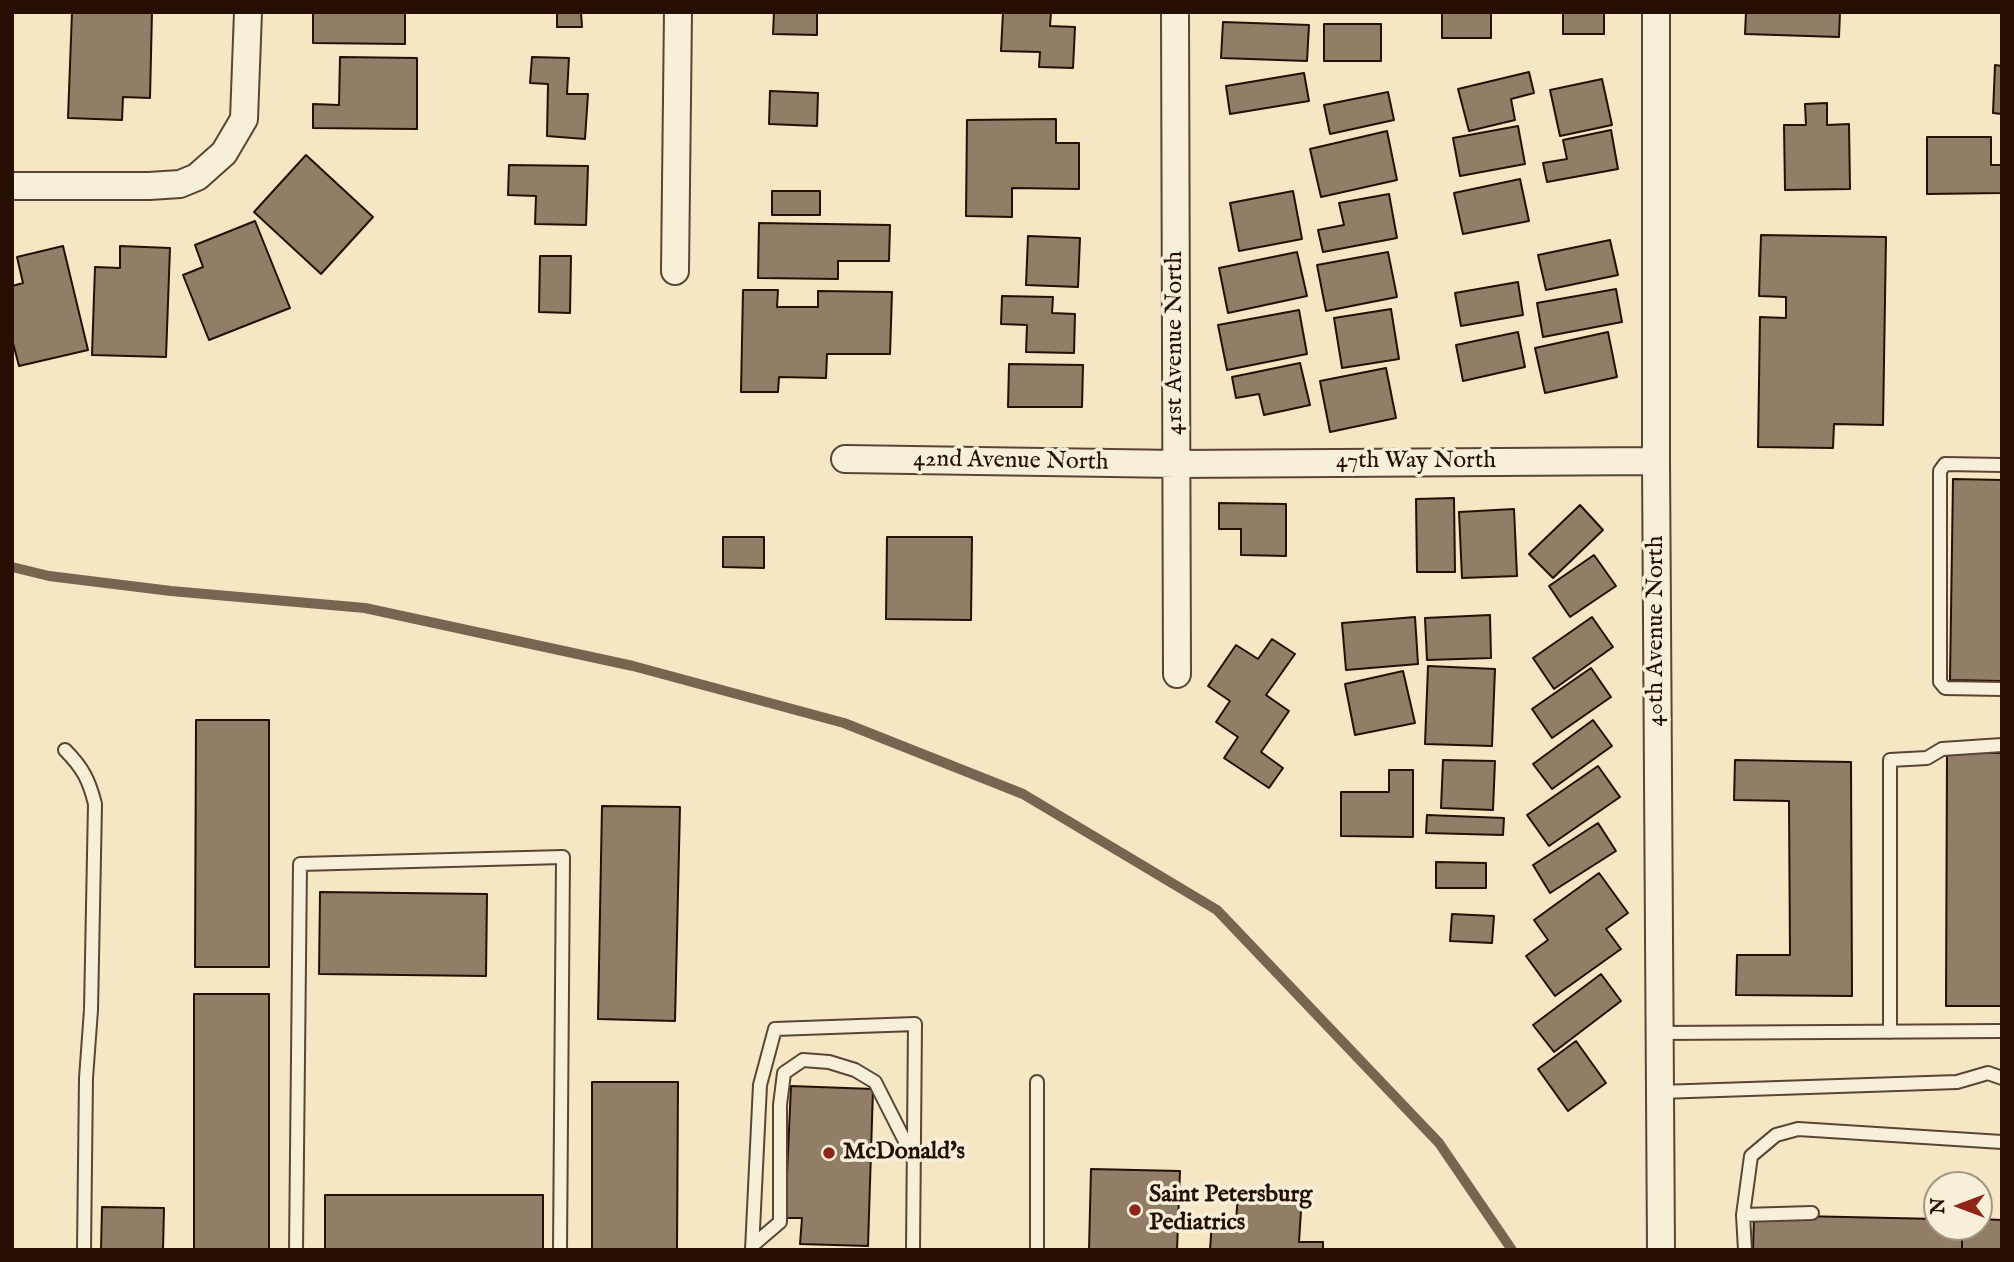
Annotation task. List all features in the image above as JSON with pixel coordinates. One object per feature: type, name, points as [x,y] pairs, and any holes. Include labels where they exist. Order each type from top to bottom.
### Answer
[{"type":"street","points":[[12,186],[159,186],[180,184],[198,177],[224,153],[244,120],[248,12]]},
{"type":"street","points":[[676,271],[678,12]]},
{"type":"street","name":"41st Avenue North","points":[[1175,12],[1177,674]]},
{"type":"street","name":"40th Avenue North","points":[[1656,12],[1661,1250]]},
{"type":"street","name":"42nd Avenue North","points":[[845,459],[1177,464]]},
{"type":"street","name":"47th Way North","points":[[1177,464],[1656,461]]},
{"type":"lane","points":[[2002,465],[1945,464],[1940,471],[1940,682],[1945,688],[2002,689]]},
{"type":"lane","points":[[1891,1032],[1891,760],[1927,758],[1942,750],[2002,745]]},
{"type":"lane","points":[[65,750],[79,764],[89,782],[95,804],[91,1010],[86,1078],[84,1250]]},
{"type":"lane","points":[[296,1250],[300,864],[563,857],[560,1250]]},
{"type":"lane","points":[[752,1248],[760,1085],[775,1029],[915,1024],[913,1250]]},
{"type":"lane","points":[[1660,1033],[2002,1031]]},
{"type":"lane","points":[[752,1248],[780,1222],[780,1105],[784,1073],[803,1060],[829,1062],[855,1070],[875,1082],[914,1158]]},
{"type":"lane","points":[[1660,1092],[1957,1082],[1988,1073],[2002,1078]]},
{"type":"lane","points":[[1037,1250],[1038,1082]]},
{"type":"lane","points":[[1745,1250],[1743,1215],[1751,1156],[1776,1135],[1798,1129],[2002,1142]]},
{"type":"lane","points":[[1743,1215],[1812,1213]]},
{"type":"building","points":[[72,12],[152,12],[150,98],[123,97],[122,120],[68,118]]},
{"type":"building","points":[[313,12],[405,12],[405,44],[313,43]]},
{"type":"building","points":[[557,12],[581,12],[582,27],[557,27]]},
{"type":"building","points":[[774,12],[817,12],[817,35],[773,34]]},
{"type":"building","points":[[1003,12],[1051,12],[1050,26],[1075,27],[1073,68],[1039,67],[1040,52],[1001,51]]},
{"type":"building","points":[[1442,12],[1491,12],[1491,38],[1442,38]]},
{"type":"building","points":[[1563,12],[1604,12],[1604,34],[1563,34]]},
{"type":"building","points":[[1746,12],[1840,12],[1839,37],[1745,34]]},
{"type":"building","points":[[1223,22],[1309,25],[1307,61],[1221,58]]},
{"type":"building","points":[[1324,24],[1381,24],[1381,61],[1324,61]]},
{"type":"building","points":[[340,57],[417,58],[417,129],[313,128],[313,104],[339,105]]},
{"type":"building","points":[[532,57],[569,58],[567,94],[588,94],[585,139],[547,136],[548,84],[530,83]]},
{"type":"building","points":[[1995,65],[2002,66],[2002,114],[1993,113]]},
{"type":"building","points":[[1529,72],[1534,93],[1511,99],[1515,120],[1469,131],[1458,89]]},
{"type":"building","points":[[1304,73],[1309,101],[1230,114],[1226,86]]},
{"type":"building","points":[[1602,79],[1612,125],[1560,136],[1550,90]]},
{"type":"building","points":[[770,91],[818,93],[817,126],[769,124]]},
{"type":"building","points":[[1388,92],[1394,120],[1330,134],[1324,105]]},
{"type":"building","points":[[1827,103],[1827,125],[1849,124],[1850,189],[1785,190],[1784,125],[1806,125],[1805,104]]},
{"type":"building","points":[[1056,119],[1056,143],[1079,143],[1079,189],[1012,188],[1012,217],[966,216],[967,120]]},
{"type":"building","points":[[1518,126],[1525,164],[1460,176],[1453,138]]},
{"type":"building","points":[[1611,130],[1618,169],[1547,182],[1543,163],[1567,159],[1563,140]]},
{"type":"building","points":[[1387,131],[1397,180],[1321,197],[1310,149]]},
{"type":"building","points":[[1927,137],[1991,137],[1991,165],[2002,165],[2002,193],[1927,194]]},
{"type":"building","points":[[306,155],[373,217],[321,274],[254,212]]},
{"type":"building","points":[[509,165],[588,166],[586,225],[535,224],[536,196],[508,195]]},
{"type":"building","points":[[1520,179],[1529,221],[1463,234],[1454,193]]},
{"type":"building","points":[[772,191],[820,191],[820,215],[772,215]]},
{"type":"building","points":[[1293,191],[1302,239],[1239,251],[1230,203]]},
{"type":"building","points":[[1389,194],[1397,238],[1323,252],[1318,230],[1344,225],[1339,203]]},
{"type":"building","points":[[255,221],[290,308],[209,340],[183,275],[203,267],[195,245]]},
{"type":"building","points":[[759,223],[890,225],[889,261],[838,261],[838,279],[758,278]]},
{"type":"building","points":[[1761,235],[1886,237],[1883,425],[1834,424],[1833,448],[1758,447],[1760,317],[1786,318],[1786,297],[1759,296]]},
{"type":"building","points":[[1028,236],[1080,238],[1078,287],[1026,285]]},
{"type":"building","points":[[1610,240],[1618,275],[1546,290],[1538,255]]},
{"type":"building","points":[[63,246],[88,350],[19,366],[12,339],[12,286],[23,283],[17,257]]},
{"type":"building","points":[[120,246],[170,248],[166,357],[92,355],[95,267],[120,268]]},
{"type":"building","points":[[1297,252],[1307,296],[1228,313],[1219,268]]},
{"type":"building","points":[[1388,252],[1397,297],[1326,311],[1317,265]]},
{"type":"building","points":[[540,256],[571,256],[570,313],[539,312]]},
{"type":"building","points":[[1518,282],[1523,315],[1461,326],[1455,293]]},
{"type":"building","points":[[1616,289],[1622,322],[1543,337],[1537,303]]},
{"type":"building","points":[[743,290],[778,290],[777,307],[818,307],[818,291],[892,292],[890,354],[827,354],[826,378],[779,377],[778,392],[741,392]]},
{"type":"building","points":[[1002,296],[1053,297],[1052,313],[1075,314],[1074,353],[1026,352],[1027,325],[1001,324]]},
{"type":"building","points":[[1391,309],[1399,359],[1342,368],[1334,318]]},
{"type":"building","points":[[1299,310],[1307,354],[1227,370],[1218,325]]},
{"type":"building","points":[[1518,332],[1525,367],[1463,381],[1456,345]]},
{"type":"building","points":[[1608,332],[1617,377],[1545,393],[1535,348]]},
{"type":"building","points":[[1300,363],[1310,405],[1264,415],[1259,394],[1236,398],[1232,377]]},
{"type":"building","points":[[1009,364],[1083,365],[1082,407],[1008,407]]},
{"type":"building","points":[[1386,368],[1396,418],[1330,432],[1320,381]]},
{"type":"building","points":[[1953,479],[2002,480],[2002,681],[1950,680]]},
{"type":"building","points":[[1454,498],[1455,572],[1417,572],[1416,499]]},
{"type":"building","points":[[1219,503],[1286,504],[1286,556],[1241,555],[1241,529],[1219,529]]},
{"type":"building","points":[[1580,505],[1603,530],[1553,578],[1529,554]]},
{"type":"building","points":[[1514,509],[1517,576],[1462,578],[1459,512]]},
{"type":"building","points":[[723,537],[764,537],[764,568],[723,567]]},
{"type":"building","points":[[887,537],[972,537],[971,620],[886,619]]},
{"type":"building","points":[[1594,555],[1616,586],[1570,617],[1549,586]]},
{"type":"building","points":[[1490,615],[1491,658],[1427,660],[1425,618]]},
{"type":"building","points":[[1415,617],[1418,664],[1346,670],[1342,623]]},
{"type":"building","points":[[1592,617],[1613,647],[1554,689],[1533,658]]},
{"type":"building","points":[[1272,639],[1295,654],[1266,695],[1289,711],[1261,752],[1283,768],[1269,788],[1224,758],[1238,737],[1216,722],[1230,701],[1208,686],[1236,645],[1258,659]]},
{"type":"building","points":[[1428,666],[1495,669],[1492,746],[1425,744]]},
{"type":"building","points":[[1591,668],[1611,697],[1552,738],[1532,709]]},
{"type":"building","points":[[1403,671],[1415,723],[1355,735],[1345,684]]},
{"type":"building","points":[[196,720],[269,720],[269,967],[195,967]]},
{"type":"building","points":[[1593,720],[1612,746],[1552,789],[1533,764]]},
{"type":"building","points":[[1947,753],[2002,753],[2002,1006],[1946,1006]]},
{"type":"building","points":[[1443,760],[1495,761],[1493,810],[1441,808]]},
{"type":"building","points":[[1735,760],[1851,762],[1852,996],[1736,995],[1737,955],[1790,955],[1789,801],[1734,800]]},
{"type":"building","points":[[1598,766],[1620,797],[1549,846],[1527,815]]},
{"type":"building","points":[[1389,770],[1413,770],[1413,837],[1341,836],[1341,792],[1389,792]]},
{"type":"building","points":[[602,806],[680,807],[675,1021],[598,1019]]},
{"type":"building","points":[[1427,815],[1504,818],[1503,835],[1426,833]]},
{"type":"building","points":[[1598,823],[1616,851],[1550,893],[1533,865]]},
{"type":"building","points":[[1436,862],[1486,863],[1486,888],[1436,888]]},
{"type":"building","points":[[1599,873],[1628,913],[1606,929],[1621,949],[1555,996],[1526,956],[1548,940],[1534,920]]},
{"type":"building","points":[[320,892],[487,894],[486,976],[319,974]]},
{"type":"building","points":[[1452,914],[1494,916],[1492,943],[1450,941]]},
{"type":"building","points":[[1601,974],[1621,1001],[1554,1052],[1533,1025]]},
{"type":"building","points":[[194,994],[269,994],[269,1250],[194,1250]]},
{"type":"building","points":[[1576,1041],[1606,1083],[1568,1111],[1538,1069]]},
{"type":"building","points":[[592,1082],[678,1082],[677,1250],[592,1250]]},
{"type":"building","name":"McDonald's","points":[[791,1086],[873,1089],[868,1246],[800,1244],[802,1218],[785,1218]]},
{"type":"building","name":"Saint Petersburg Pediatrics","points":[[1091,1169],[1180,1171],[1177,1250],[1089,1250]]},
{"type":"building","points":[[1238,1192],[1302,1195],[1299,1242],[1323,1242],[1323,1250],[1210,1250],[1212,1221],[1236,1222]]},
{"type":"building","points":[[325,1195],[543,1195],[543,1250],[325,1250]]},
{"type":"building","points":[[102,1207],[164,1208],[163,1250],[101,1250]]},
{"type":"building","points":[[1754,1215],[1923,1219],[1923,1241],[1962,1241],[1962,1250],[1753,1250]]},
{"type":"building","points":[[1993,1220],[2002,1220],[2002,1250],[1962,1250],[1962,1241],[1993,1241]]},
{"type":"waterway","points":[[12,567],[49,576],[171,591],[365,608],[633,666],[844,723],[1023,794],[1217,910],[1439,1143],[1512,1250]]},
{"type":"place","name":"McDonald's","points":[[829,1153]]},
{"type":"place","name":"Saint Petersburg Pediatrics","points":[[1135,1210]]}]
